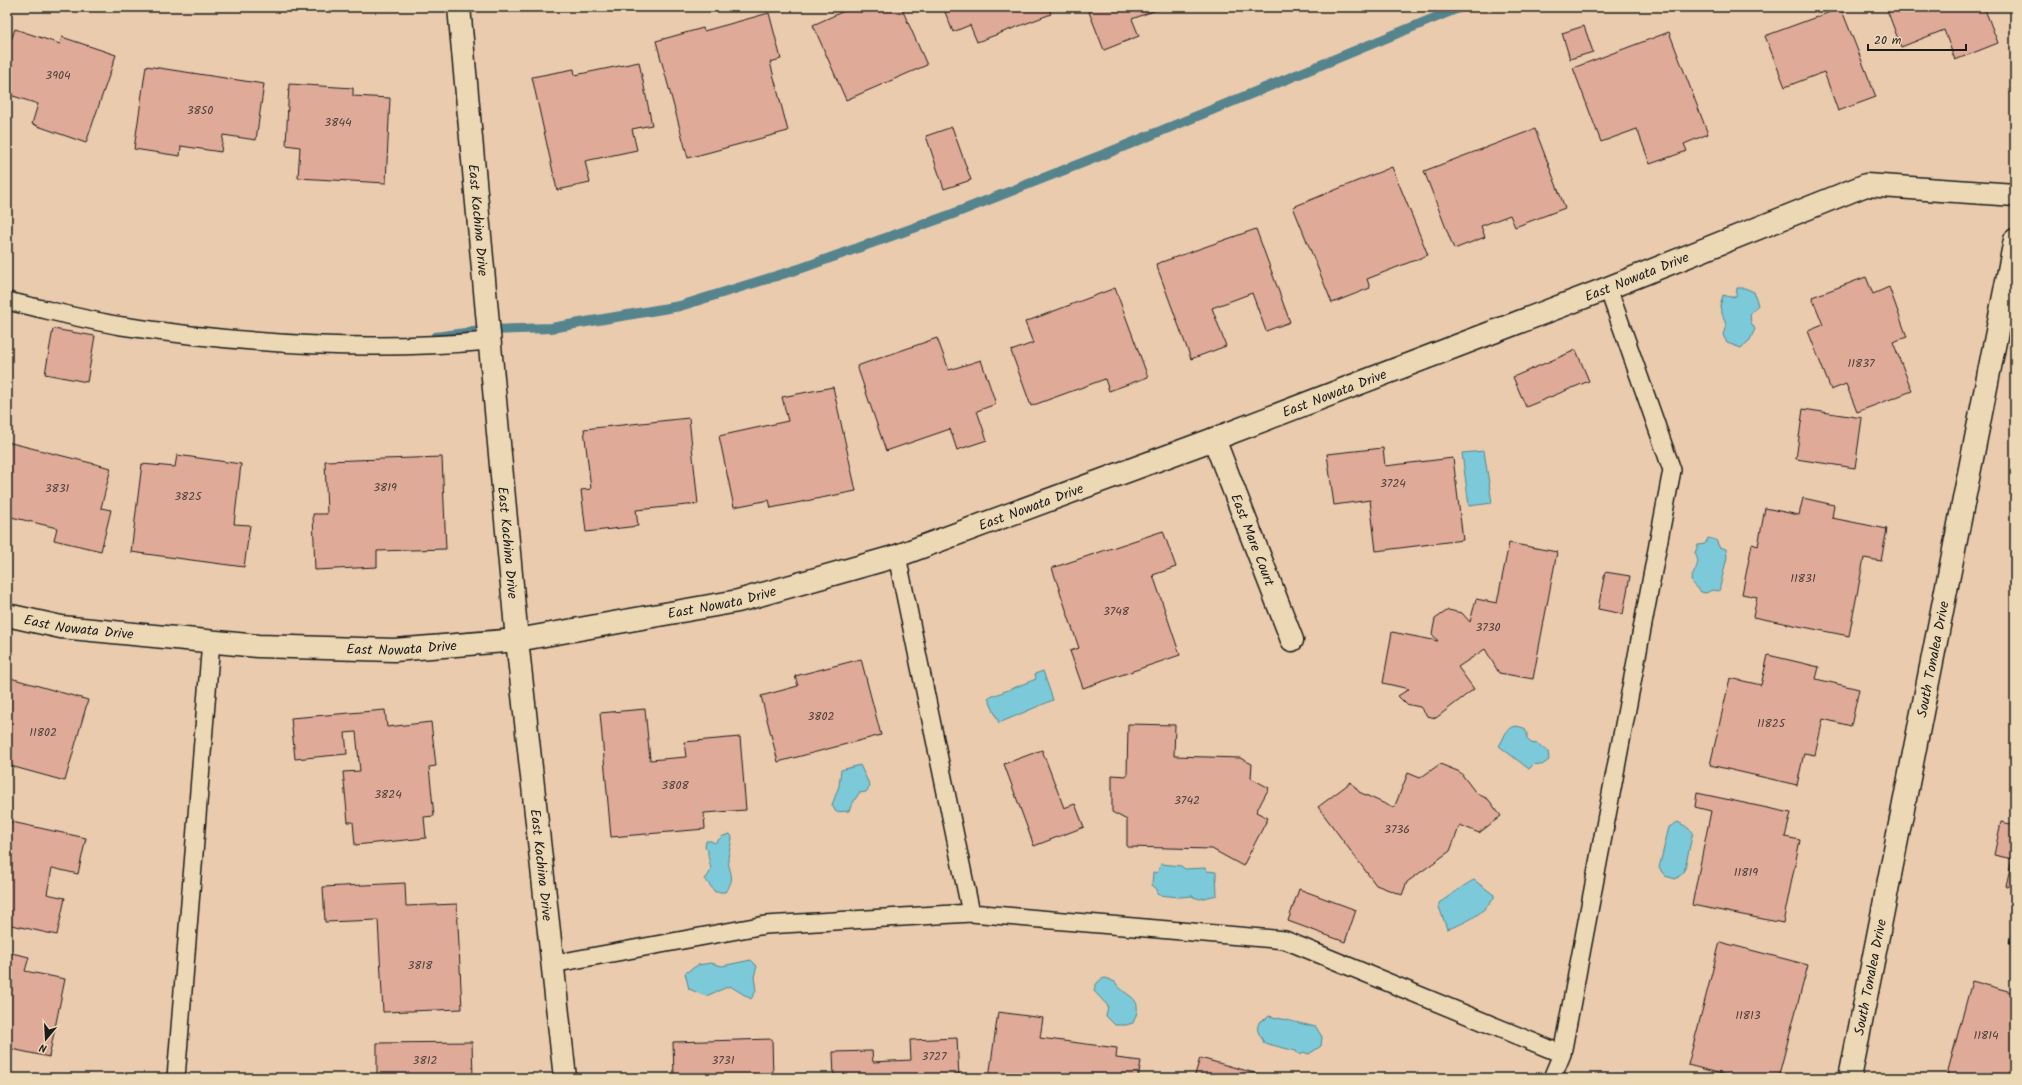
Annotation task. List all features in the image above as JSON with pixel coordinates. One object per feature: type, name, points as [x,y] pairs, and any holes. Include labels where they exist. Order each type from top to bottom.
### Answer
[{"type":"street","name":"East Kachina Drive","points":[[459,7],[517,640],[565,1078]]},
{"type":"street","name":"East Nowata Drive","points":[[7,615],[61,627],[211,642],[258,646],[394,650],[517,640],[738,601],[897,556],[1214,439],[1608,288],[1866,185],[2015,195]]},
{"type":"street","name":"South Tonalea Drive","points":[[1850,1078],[2015,240]]},
{"type":"street","name":"East Mare Court","points":[[1214,439],[1292,640]]},
{"type":"lane","points":[[1552,1078],[1562,1054],[1672,470],[1608,288]]},
{"type":"lane","points":[[7,301],[120,326],[221,339],[330,345],[438,345],[489,340]]},
{"type":"lane","points":[[897,556],[971,913]]},
{"type":"lane","points":[[176,1078],[211,642]]},
{"type":"lane","points":[[552,964],[765,925],[971,913],[1285,940],[1562,1054]]},
{"type":"water","points":[[1737,288],[1745,288],[1754,292],[1758,305],[1750,314],[1751,323],[1755,329],[1750,340],[1741,348],[1727,343],[1723,335],[1726,325],[1720,307],[1723,295],[1730,297],[1736,296]]},
{"type":"water","points":[[1484,451],[1492,503],[1469,506],[1462,453]]},
{"type":"water","points":[[1708,538],[1716,540],[1719,547],[1726,549],[1727,557],[1719,591],[1712,590],[1706,593],[1701,592],[1691,581],[1698,561],[1695,553],[1698,545],[1705,544]]},
{"type":"water","points":[[1043,671],[1053,700],[999,723],[988,698],[1036,679],[1035,674]]},
{"type":"water","points":[[1516,726],[1524,728],[1527,733],[1527,739],[1531,743],[1538,744],[1548,752],[1549,760],[1542,765],[1534,764],[1529,769],[1499,746],[1509,729]]},
{"type":"water","points":[[860,765],[870,786],[866,792],[859,793],[849,811],[836,812],[832,805],[839,786],[841,770]]},
{"type":"water","points":[[1678,822],[1693,832],[1684,872],[1676,879],[1665,876],[1659,868],[1669,827]]},
{"type":"water","points":[[730,834],[732,840],[728,859],[731,883],[725,892],[715,892],[705,879],[711,868],[708,850],[705,847],[706,841],[715,843],[723,836]]},
{"type":"water","points":[[1161,864],[1181,866],[1185,869],[1205,868],[1207,871],[1216,872],[1217,895],[1200,899],[1193,896],[1179,897],[1157,894],[1157,889],[1152,885],[1153,873],[1158,872]]},
{"type":"water","points":[[1474,880],[1494,895],[1494,898],[1474,917],[1447,929],[1439,903]]},
{"type":"water","points":[[751,960],[757,966],[754,977],[756,991],[751,999],[730,986],[706,996],[689,989],[685,973],[698,965],[711,963],[722,966]]},
{"type":"water","points":[[1106,978],[1115,982],[1136,1002],[1136,1014],[1133,1023],[1126,1025],[1115,1025],[1106,1016],[1108,1006],[1094,991],[1098,982]]},
{"type":"water","points":[[1269,1016],[1316,1027],[1322,1037],[1321,1046],[1309,1054],[1303,1052],[1301,1055],[1296,1051],[1264,1043],[1258,1032],[1258,1024],[1260,1021]]},
{"type":"building","points":[[853,7],[901,7],[927,65],[846,100],[813,25]]},
{"type":"building","points":[[943,7],[1048,7],[1051,14],[977,42],[970,25],[953,32]]},
{"type":"building","points":[[1087,7],[1164,7],[1132,19],[1139,36],[1104,50]]},
{"type":"building","points":[[1886,7],[1984,7],[1998,43],[1955,60],[1944,30],[1901,47]]},
{"type":"building","points":[[1841,8],[1876,97],[1838,111],[1824,72],[1785,87],[1765,36]]},
{"type":"building","points":[[769,13],[781,59],[770,62],[788,131],[688,158],[656,41],[703,28],[704,31]]},
{"type":"building","points":[[1584,26],[1593,52],[1570,59],[1562,33]]},
{"type":"building","points":[[15,29],[60,44],[62,37],[116,55],[86,143],[32,124],[38,104],[7,94],[7,51]]},
{"type":"building","points":[[1669,32],[1708,134],[1684,144],[1687,151],[1650,164],[1637,129],[1601,142],[1573,68]]},
{"type":"building","points":[[639,62],[652,125],[632,129],[637,150],[585,161],[590,183],[557,190],[532,77],[574,69],[575,75]]},
{"type":"building","points":[[146,66],[264,84],[256,140],[223,135],[221,152],[181,146],[180,156],[134,149]]},
{"type":"building","points":[[289,84],[353,88],[353,96],[390,98],[386,183],[298,178],[300,147],[286,145]]},
{"type":"building","points":[[952,127],[971,180],[944,189],[926,136]]},
{"type":"building","points":[[1535,129],[1565,208],[1515,227],[1510,215],[1481,226],[1485,237],[1454,249],[1424,171]]},
{"type":"building","points":[[1392,167],[1428,255],[1367,279],[1370,288],[1332,303],[1293,207]]},
{"type":"building","points":[[1256,229],[1290,322],[1266,331],[1252,293],[1212,308],[1226,346],[1191,359],[1156,264]]},
{"type":"building","points":[[1866,277],[1873,294],[1889,287],[1907,337],[1893,342],[1912,391],[1857,412],[1846,384],[1831,390],[1808,331],[1823,325],[1812,297]]},
{"type":"building","points":[[1115,288],[1148,377],[1109,391],[1105,379],[1031,406],[1011,351],[1033,343],[1025,322]]},
{"type":"building","points":[[53,329],[95,336],[87,382],[45,374]]},
{"type":"building","points":[[937,338],[949,370],[981,360],[996,404],[977,411],[987,440],[957,450],[950,429],[886,451],[857,366]]},
{"type":"building","points":[[1576,350],[1589,381],[1526,407],[1513,377]]},
{"type":"building","points":[[833,387],[856,491],[771,508],[769,500],[734,507],[719,436],[788,421],[782,397]]},
{"type":"building","points":[[1803,409],[1862,418],[1855,468],[1796,459]]},
{"type":"building","points":[[689,418],[698,504],[636,510],[638,526],[586,532],[581,490],[591,489],[584,429]]},
{"type":"building","points":[[7,442],[111,468],[101,508],[111,510],[101,551],[54,540],[57,528],[7,516]]},
{"type":"building","points":[[1383,448],[1385,466],[1453,458],[1463,540],[1376,551],[1370,500],[1334,505],[1327,454]]},
{"type":"building","points":[[177,455],[241,464],[234,524],[250,525],[244,567],[131,552],[142,464],[175,467]]},
{"type":"building","points":[[442,457],[446,549],[377,551],[377,567],[315,570],[313,514],[327,514],[325,461]]},
{"type":"building","points":[[1803,498],[1834,505],[1832,518],[1887,529],[1881,561],[1864,558],[1849,636],[1753,617],[1757,597],[1742,594],[1752,544],[1758,546],[1765,508],[1799,515]]},
{"type":"building","points":[[1163,531],[1176,567],[1153,575],[1180,655],[1083,688],[1070,651],[1079,648],[1052,568]]},
{"type":"building","points":[[1509,543],[1557,552],[1533,679],[1499,673],[1485,649],[1458,667],[1474,689],[1436,718],[1427,716],[1420,707],[1406,704],[1398,696],[1409,689],[1383,683],[1392,632],[1438,641],[1432,634],[1435,619],[1448,610],[1462,613],[1470,622],[1476,599],[1497,603]]},
{"type":"building","points":[[1605,572],[1630,576],[1623,614],[1598,609]]},
{"type":"building","points":[[1768,655],[1819,667],[1816,679],[1859,689],[1851,726],[1823,719],[1815,755],[1804,753],[1797,785],[1710,765],[1730,678],[1761,685]]},
{"type":"building","points":[[861,659],[881,735],[778,762],[761,696],[798,686],[795,676]]},
{"type":"building","points":[[7,677],[88,700],[65,781],[7,765]]},
{"type":"building","points":[[645,709],[650,760],[686,757],[684,742],[740,737],[746,810],[704,813],[705,829],[611,837],[600,713]]},
{"type":"building","points":[[385,710],[387,727],[431,722],[436,766],[429,767],[434,816],[424,817],[426,838],[355,845],[353,822],[348,822],[343,772],[360,771],[356,732],[345,733],[347,754],[295,759],[291,718]]},
{"type":"building","points":[[1128,724],[1175,725],[1174,756],[1240,758],[1252,764],[1251,778],[1269,788],[1256,812],[1268,818],[1243,866],[1212,849],[1127,847],[1127,820],[1112,812],[1112,775],[1127,776]]},
{"type":"building","points":[[1042,750],[1064,808],[1075,804],[1084,827],[1034,846],[1004,764]]},
{"type":"building","points":[[1440,764],[1460,772],[1476,793],[1488,799],[1501,816],[1479,833],[1460,825],[1450,851],[1407,882],[1402,895],[1376,885],[1318,807],[1351,782],[1359,792],[1394,808],[1408,773],[1420,778]]},
{"type":"building","points":[[1697,793],[1791,813],[1785,837],[1800,840],[1783,923],[1692,905],[1711,811],[1695,807]]},
{"type":"building","points":[[7,821],[86,838],[78,874],[52,868],[47,894],[65,898],[57,935],[7,924]]},
{"type":"building","points":[[2001,822],[2015,825],[2015,887],[2006,886],[2012,859],[1994,855]]},
{"type":"building","points":[[405,883],[406,906],[457,904],[462,1009],[383,1012],[378,920],[325,922],[323,887]]},
{"type":"building","points":[[1299,889],[1356,910],[1345,942],[1288,921]]},
{"type":"building","points":[[2015,916],[2015,945],[2009,944]]},
{"type":"building","points":[[1720,942],[1808,965],[1778,1078],[1737,1078],[1688,1065]]},
{"type":"building","points":[[7,952],[29,957],[25,971],[65,979],[49,1057],[7,1048]]},
{"type":"building","points":[[1972,981],[2015,993],[2015,1078],[1946,1078]]},
{"type":"building","points":[[998,1012],[1043,1018],[1040,1038],[1117,1048],[1116,1058],[1141,1061],[1138,1078],[989,1078]]},
{"type":"building","points":[[957,1038],[959,1078],[834,1078],[833,1052],[872,1051],[873,1062],[911,1060],[910,1040]]},
{"type":"building","points":[[772,1039],[773,1078],[674,1078],[673,1042]]},
{"type":"building","points":[[472,1042],[473,1078],[377,1078],[377,1043]]},
{"type":"building","points":[[1200,1058],[1273,1078],[1194,1078]]},
{"type":"building","points":[[274,1075],[300,1077],[300,1078],[274,1078]]},
{"type":"waterway","points":[[435,337],[488,330],[551,328],[680,306],[802,268],[950,215],[1110,152],[1461,7]]}]
